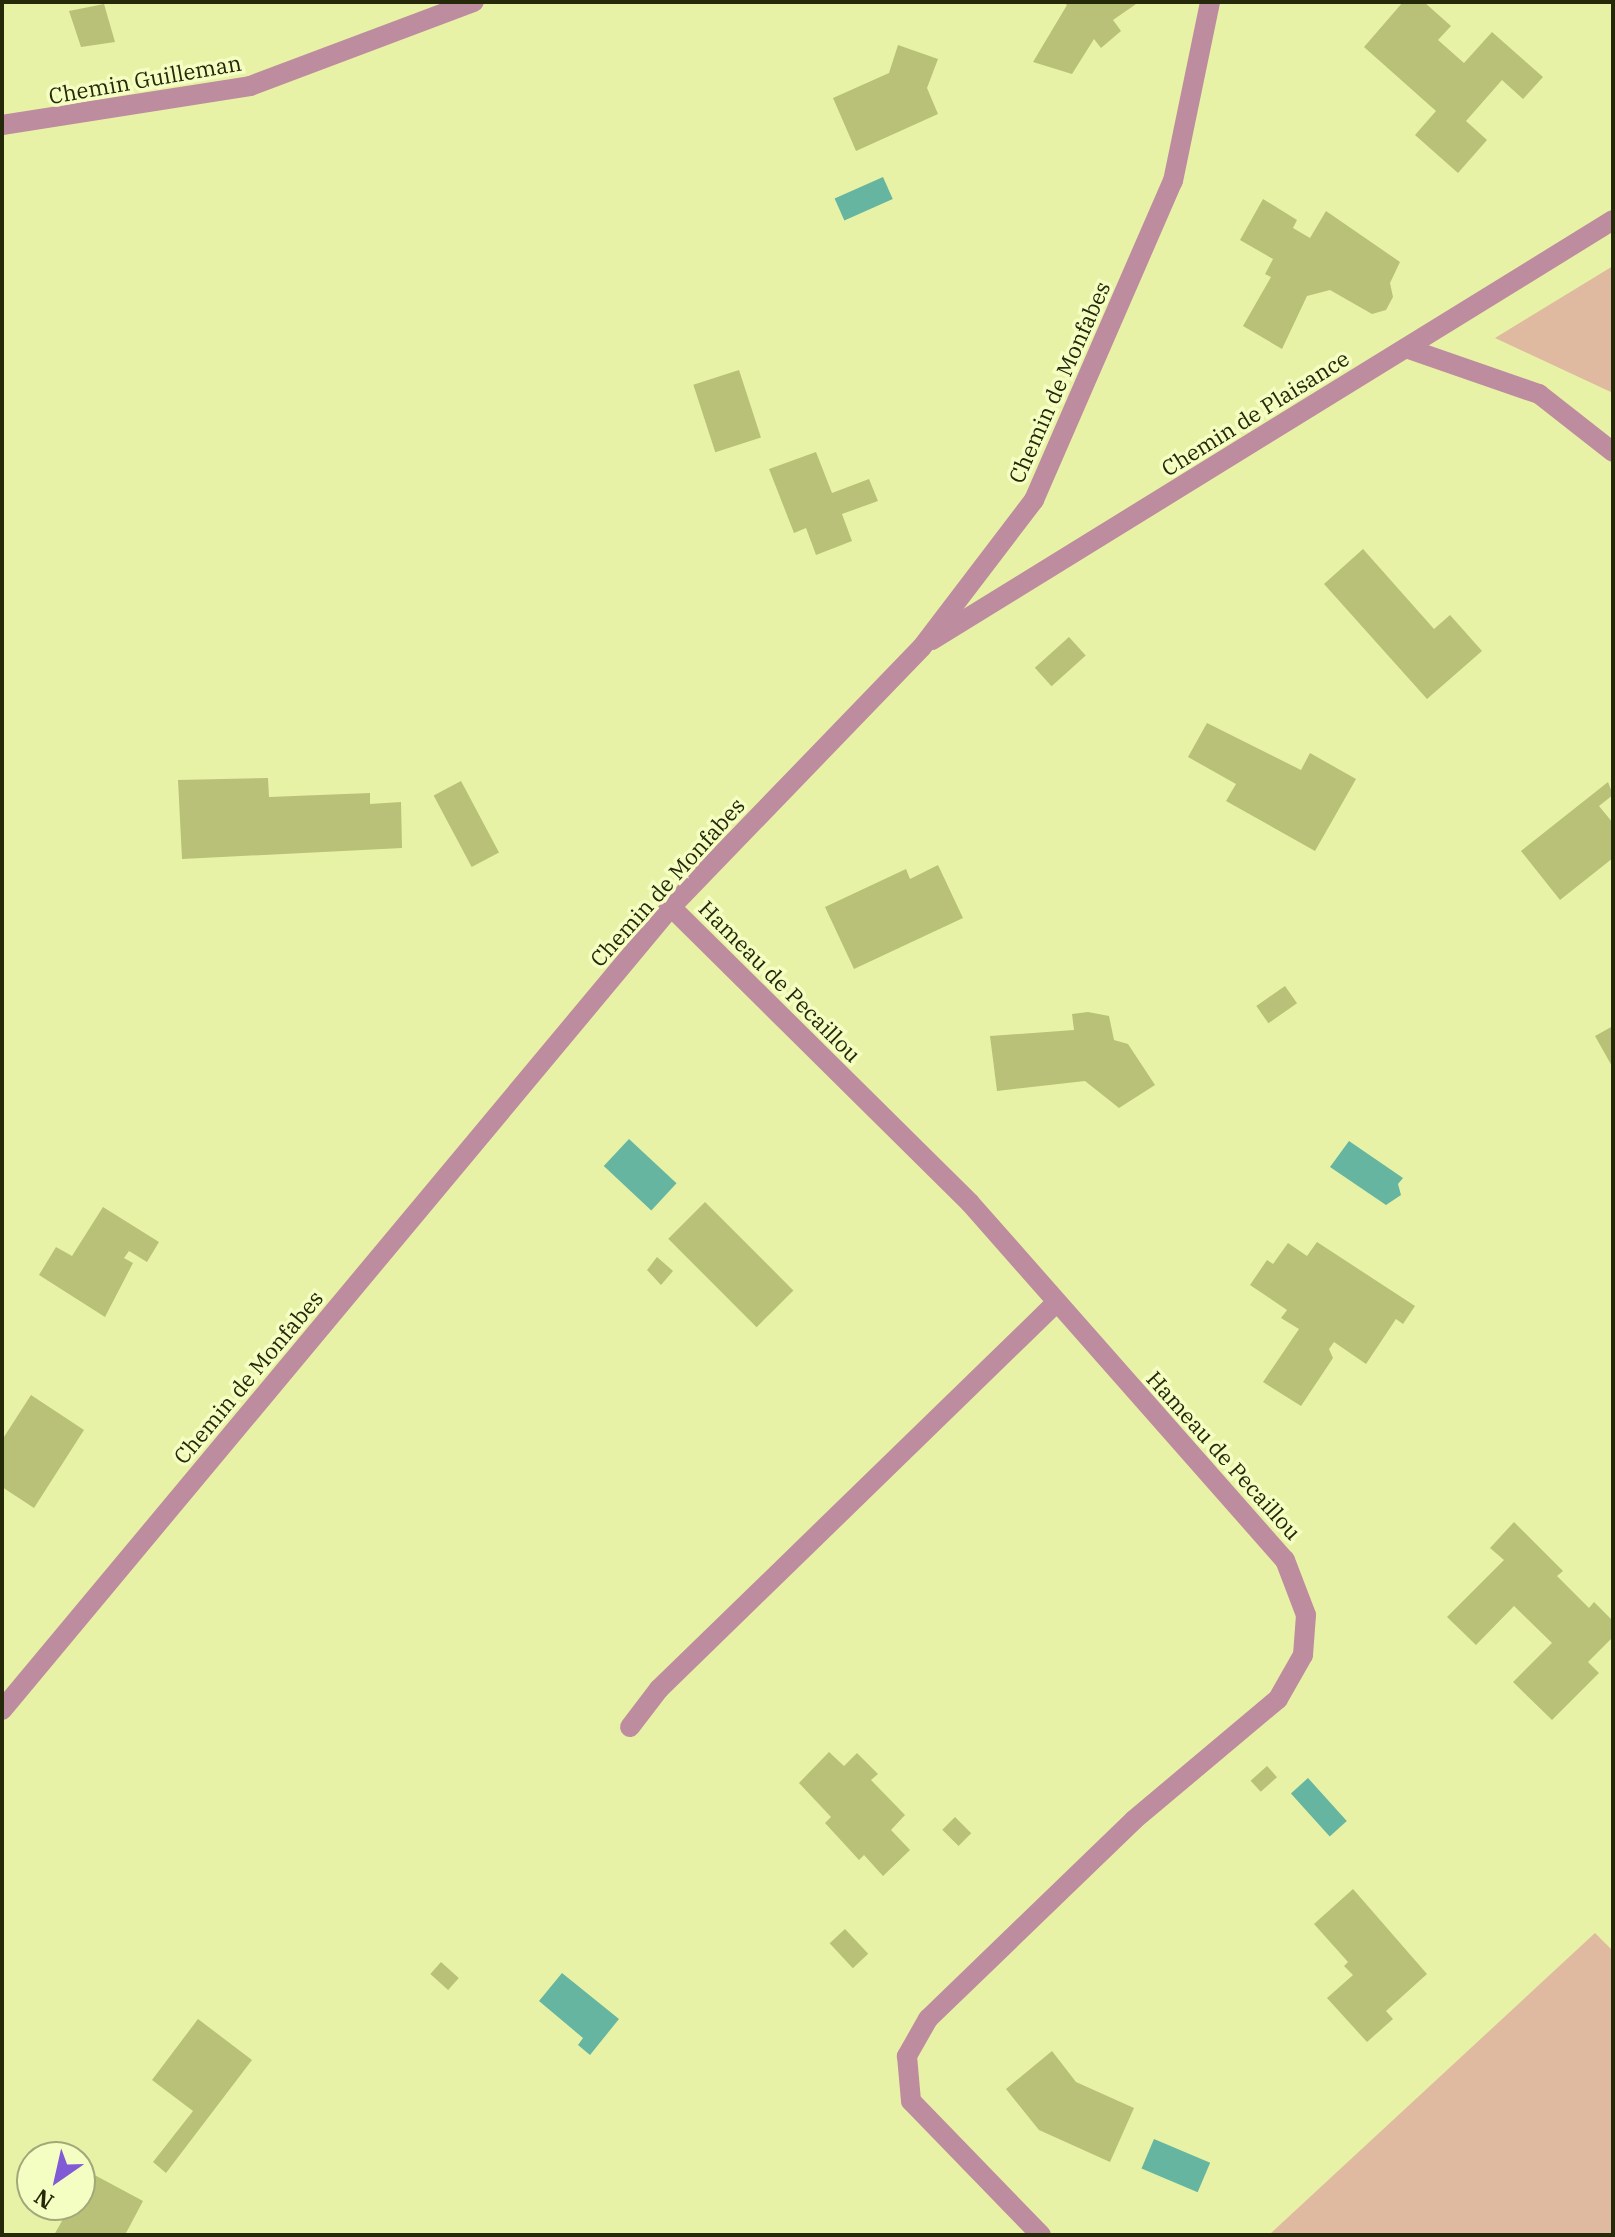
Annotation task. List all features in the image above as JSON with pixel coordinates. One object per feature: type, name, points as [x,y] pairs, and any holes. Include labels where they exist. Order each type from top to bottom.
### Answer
[{"type":"street","name":"Chemin Guilleman","points":[[2,125],[250,86],[474,2]]},
{"type":"street","name":"Chemin de Monfabes","points":[[2,1710],[671,907],[922,647],[1034,500],[1173,181],[1210,2]]},
{"type":"street","name":"Chemin de Plaisance","points":[[922,647],[1613,220]]},
{"type":"street","points":[[1406,348],[1539,394],[1613,452]]},
{"type":"street","name":"Hameau de Pecaillou","points":[[671,907],[970,1203],[1285,1560],[1306,1615],[1303,1655],[1278,1699],[1134,1820],[928,2019],[907,2056],[911,2101],[1041,2235]]},
{"type":"street","points":[[630,1727],[659,1689],[1056,1303]]},
{"type":"shaded area","points":[[1613,266],[1613,393],[1495,338]]},
{"type":"shaded area","points":[[1595,1933],[1613,1951],[1613,2235],[1269,2235]]},
{"type":"water","points":[[883,177],[893,199],[844,220],[835,199]]},
{"type":"water","points":[[629,1139],[677,1183],[651,1210],[604,1166]]},
{"type":"water","points":[[1349,1141],[1403,1178],[1398,1184],[1401,1195],[1386,1205],[1330,1167]]},
{"type":"water","points":[[1308,1778],[1347,1821],[1330,1836],[1291,1793]]},
{"type":"water","points":[[562,1973],[619,2019],[590,2055],[578,2045],[583,2038],[539,2001]]},
{"type":"water","points":[[1154,2139],[1210,2163],[1198,2192],[1141,2168]]},
{"type":"building","points":[[1062,2],[1139,2],[1113,20],[1121,31],[1101,48],[1094,39],[1072,74],[1033,62],[1067,5]]},
{"type":"building","points":[[1403,2],[1424,2],[1451,26],[1438,40],[1464,63],[1492,32],[1543,77],[1523,99],[1502,80],[1466,121],[1487,140],[1458,173],[1415,135],[1436,111],[1364,47]]},
{"type":"building","points":[[104,4],[115,42],[81,47],[69,11]]},
{"type":"building","points":[[898,45],[938,59],[927,88],[938,114],[856,151],[833,98],[889,73]]},
{"type":"building","points":[[1263,199],[1297,220],[1293,228],[1310,238],[1326,211],[1400,262],[1390,283],[1393,297],[1386,310],[1372,314],[1330,290],[1307,296],[1282,349],[1243,326],[1271,277],[1265,274],[1273,259],[1240,240]]},
{"type":"building","points":[[739,370],[761,438],[715,452],[693,385]]},
{"type":"building","points":[[816,452],[832,493],[869,479],[878,501],[842,514],[852,541],[816,555],[806,528],[794,533],[769,469]]},
{"type":"building","points":[[1363,549],[1434,629],[1450,615],[1482,651],[1427,699],[1324,584]]},
{"type":"building","points":[[1069,637],[1086,656],[1052,686],[1035,668]]},
{"type":"building","points":[[1207,723],[1301,770],[1310,753],[1356,779],[1315,851],[1226,801],[1236,784],[1188,757]]},
{"type":"building","points":[[268,778],[269,797],[370,793],[370,804],[401,802],[402,848],[182,859],[178,780]]},
{"type":"building","points":[[461,781],[499,853],[472,867],[434,796]]},
{"type":"building","points":[[1608,782],[1613,795],[1599,806],[1613,823],[1613,858],[1560,900],[1521,851]]},
{"type":"building","points":[[938,865],[963,918],[854,969],[825,907],[906,869],[910,879]]},
{"type":"building","points":[[1285,986],[1297,1003],[1268,1023],[1256,1006]]},
{"type":"building","points":[[1088,1012],[1109,1016],[1114,1040],[1128,1044],[1155,1085],[1119,1108],[1085,1081],[997,1091],[990,1036],[1074,1030],[1072,1014]]},
{"type":"building","points":[[1613,1026],[1613,1068],[1595,1036]]},
{"type":"building","points":[[705,1202],[793,1290],[757,1327],[668,1239]]},
{"type":"building","points":[[103,1207],[159,1242],[147,1262],[129,1251],[124,1258],[133,1263],[105,1317],[39,1275],[56,1247],[72,1256]]},
{"type":"building","points":[[1317,1242],[1415,1306],[1403,1324],[1396,1319],[1366,1364],[1334,1342],[1329,1349],[1333,1358],[1301,1406],[1263,1382],[1299,1329],[1281,1318],[1287,1310],[1250,1285],[1267,1260],[1273,1264],[1288,1243],[1307,1256]]},
{"type":"building","points":[[657,1257],[673,1271],[661,1285],[647,1270]]},
{"type":"building","points":[[31,1395],[84,1430],[34,1508],[2,1487],[2,1440]]},
{"type":"building","points":[[1514,1522],[1563,1571],[1557,1576],[1589,1608],[1594,1602],[1613,1621],[1613,1637],[1588,1662],[1599,1673],[1552,1720],[1513,1682],[1552,1643],[1514,1606],[1476,1645],[1447,1617],[1504,1560],[1490,1548]]},
{"type":"building","points":[[829,1752],[844,1766],[857,1753],[878,1774],[871,1780],[905,1815],[891,1830],[910,1850],[883,1876],[864,1855],[859,1860],[825,1823],[831,1817],[799,1783]]},
{"type":"building","points":[[1267,1766],[1277,1777],[1261,1792],[1251,1781]]},
{"type":"building","points":[[955,1817],[971,1833],[959,1846],[942,1830]]},
{"type":"building","points":[[1353,1889],[1427,1974],[1386,2011],[1393,2019],[1367,2042],[1327,1998],[1353,1975],[1344,1966],[1348,1962],[1314,1924]]},
{"type":"building","points":[[845,1929],[868,1954],[853,1968],[830,1943]]},
{"type":"building","points":[[441,1962],[459,1978],[448,1990],[430,1974]]},
{"type":"building","points":[[198,2019],[252,2060],[166,2173],[153,2162],[193,2111],[152,2080]]},
{"type":"building","points":[[1052,2051],[1076,2082],[1134,2108],[1110,2162],[1039,2130],[1006,2089]]},
{"type":"building","points":[[96,2176],[143,2201],[125,2235],[54,2235],[62,2221],[96,2221]]}]
